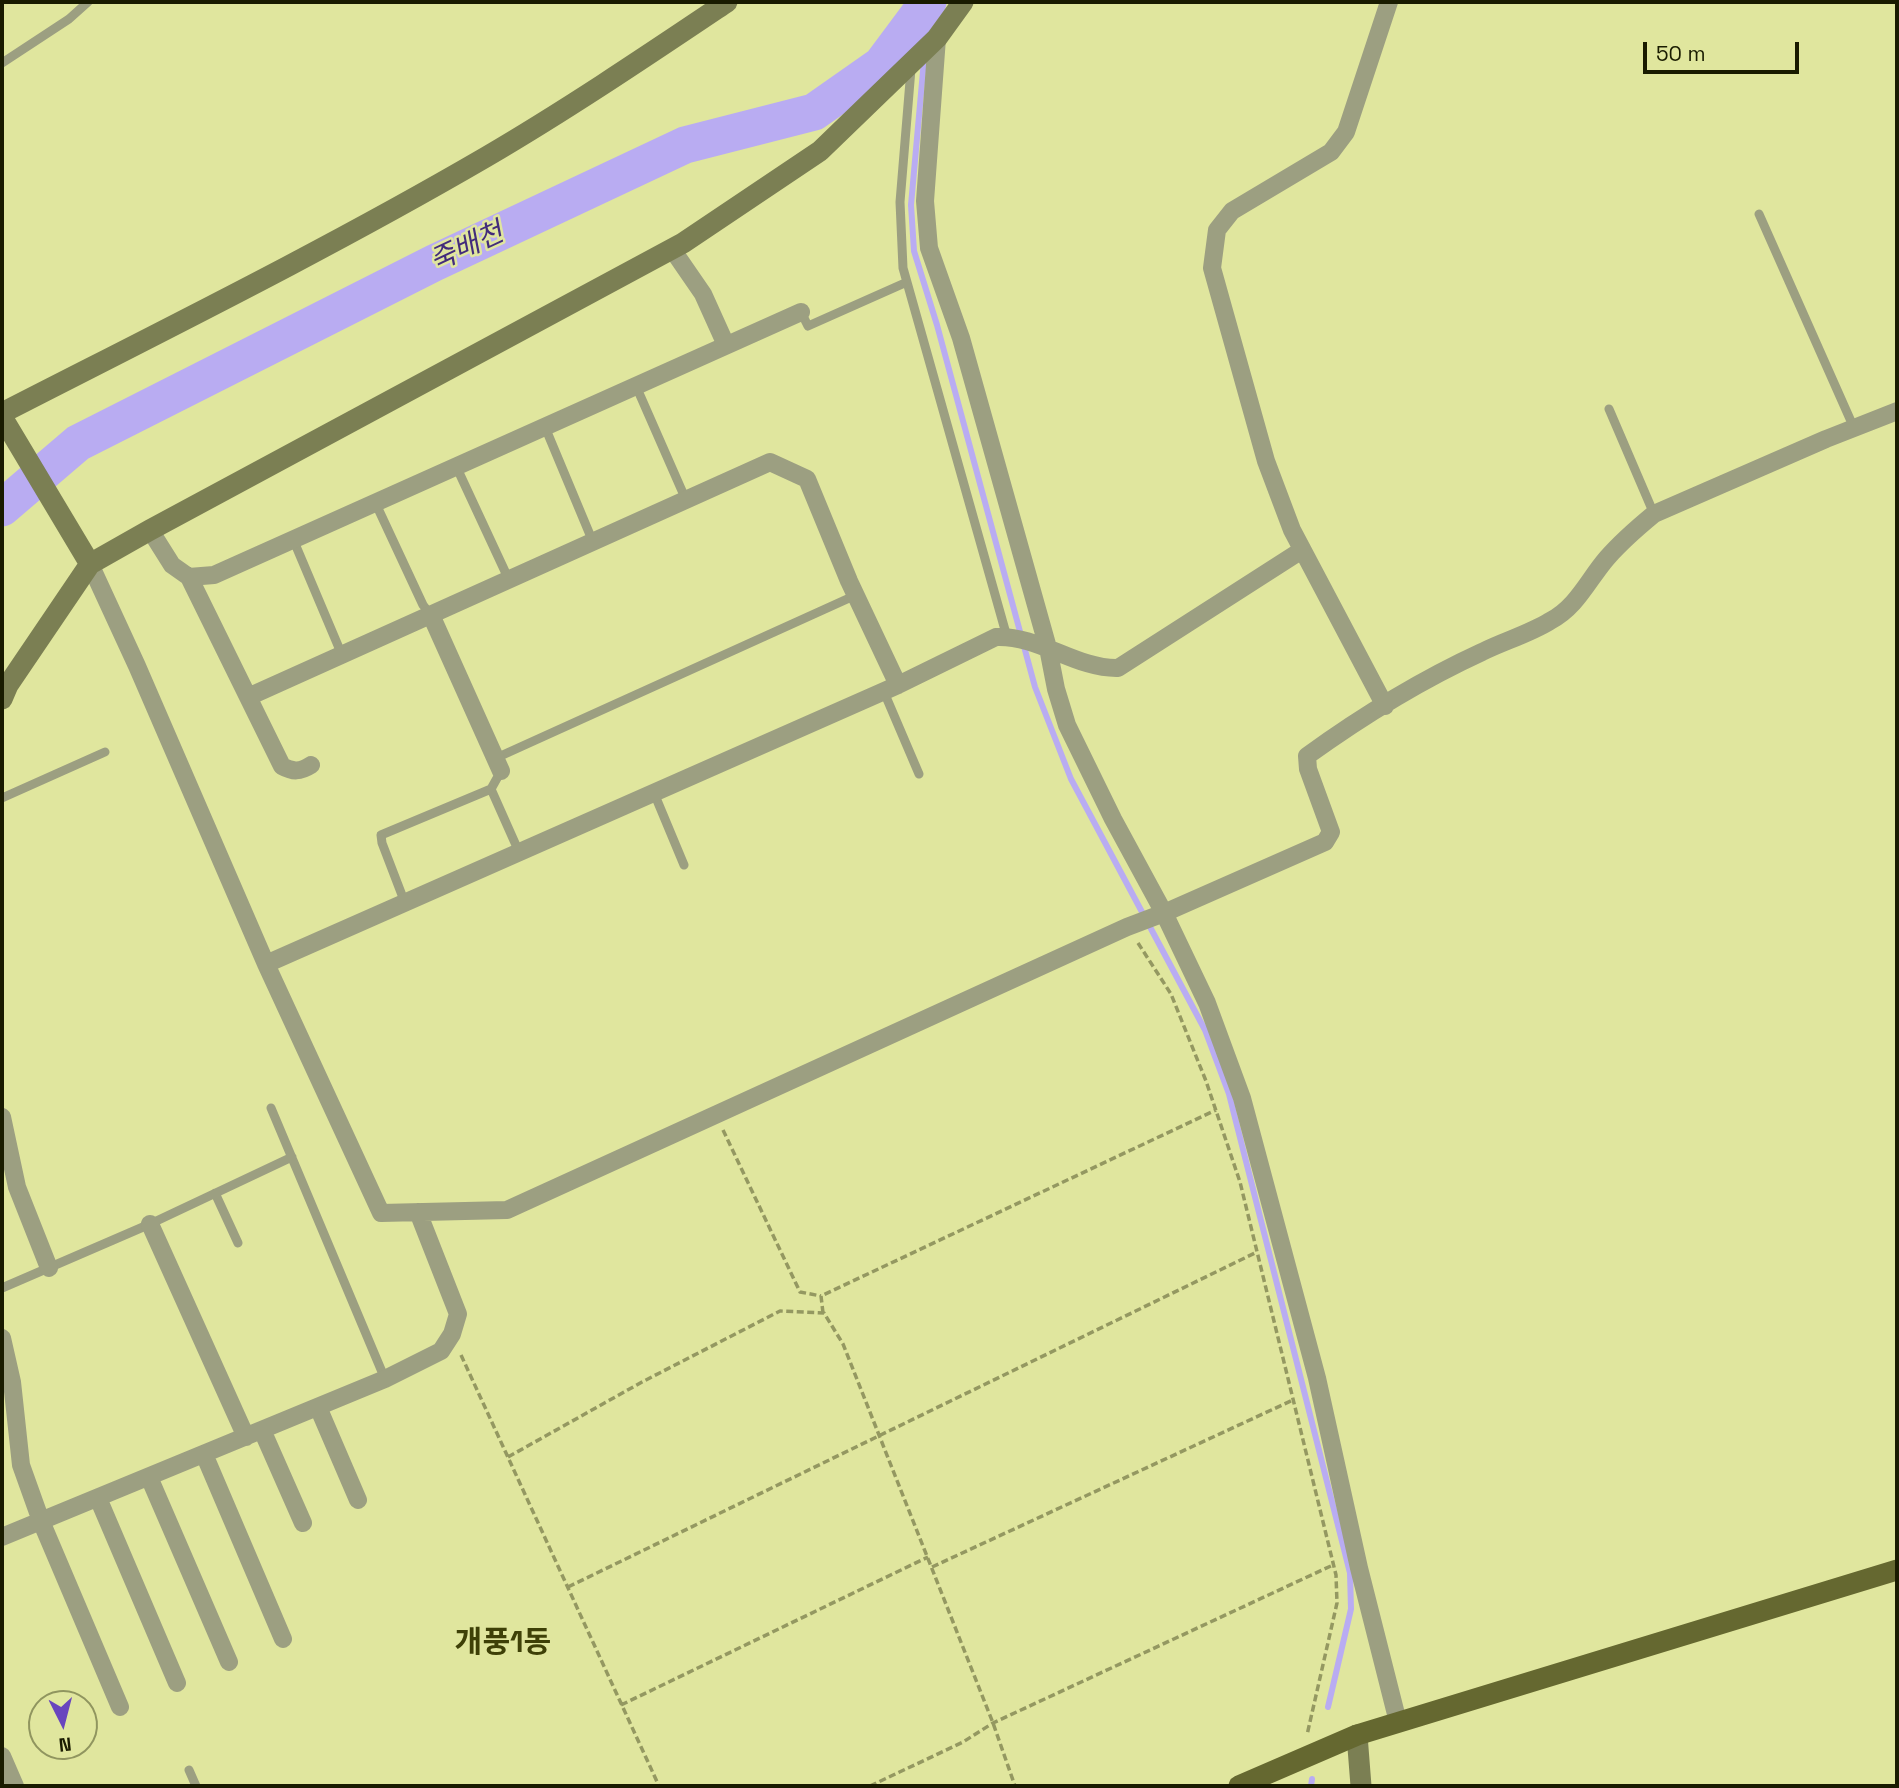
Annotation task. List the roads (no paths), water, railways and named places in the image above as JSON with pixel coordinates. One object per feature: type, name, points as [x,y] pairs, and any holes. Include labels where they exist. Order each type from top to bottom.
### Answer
[{"type":"main road","points":[[1239,1786],[1357,1735],[1897,1570]]},
{"type":"street","points":[[727,2],[625,71],[486,157],[293,263],[2,415],[90,564],[266,964],[381,1213],[507,1210],[1132,925],[1325,842],[1331,832],[1308,769],[1307,756],[1385,706],[1481,652],[1552,621],[1584,593],[1605,561],[1630,533],[1654,514],[1897,411]]},
{"type":"street","points":[[2,699],[8,685],[90,564],[672,248],[820,151],[936,39],[963,2]]},
{"type":"street","points":[[1385,706],[1292,530],[1266,461],[1212,268],[1217,230],[1232,211],[1331,152],[1346,132],[1389,2]]},
{"type":"street","points":[[936,39],[925,201],[929,248],[961,338],[1067,725],[1207,1003],[1242,1098],[1317,1378],[1359,1567],[1398,1722]]},
{"type":"street","points":[[672,248],[703,293],[726,345]]},
{"type":"street","points":[[189,577],[214,575],[801,312]]},
{"type":"street","points":[[248,697],[770,462],[807,479],[856,595],[891,688]]},
{"type":"street","points":[[150,530],[172,565],[189,577],[282,766],[290,771],[301,771],[311,765]]},
{"type":"street","points":[[266,964],[891,688],[996,637],[1007,637],[1045,647],[1101,668],[1118,668],[1302,550]]},
{"type":"street","points":[[431,615],[498,765]]},
{"type":"street","points":[[2,1117],[17,1187],[49,1268]]},
{"type":"street","points":[[2,1538],[385,1379],[441,1351],[452,1334],[458,1314],[418,1212]]},
{"type":"street","points":[[150,1224],[254,1433],[303,1523]]},
{"type":"street","points":[[2,1338],[12,1382],[21,1465],[41,1521],[120,1707]]},
{"type":"street","points":[[318,1407],[358,1500]]},
{"type":"street","points":[[204,1454],[283,1639]]},
{"type":"street","points":[[149,1477],[229,1662]]},
{"type":"street","points":[[97,1498],[177,1683]]},
{"type":"street","points":[[1357,1735],[1362,1786]]},
{"type":"street","points":[[2,1756],[15,1786]]},
{"type":"lane","points":[[2,63],[69,19],[88,2]]},
{"type":"lane","points":[[912,62],[900,202],[904,268],[1007,637]]},
{"type":"lane","points":[[1759,214],[1854,428]]},
{"type":"lane","points":[[801,312],[808,326],[907,282]]},
{"type":"lane","points":[[636,386],[686,500]]},
{"type":"lane","points":[[1609,410],[1654,514]]},
{"type":"lane","points":[[545,427],[593,542]]},
{"type":"lane","points":[[456,466],[509,579]]},
{"type":"lane","points":[[375,502],[423,604],[431,615]]},
{"type":"lane","points":[[293,539],[342,655]]},
{"type":"lane","points":[[519,852],[491,789],[498,765],[856,595]]},
{"type":"lane","points":[[891,688],[919,774]]},
{"type":"lane","points":[[2,798],[104,752]]},
{"type":"lane","points":[[405,903],[382,843],[382,835],[491,789]]},
{"type":"lane","points":[[654,793],[684,865]]},
{"type":"lane","points":[[271,1108],[385,1379]]},
{"type":"lane","points":[[2,1288],[150,1224],[292,1157]]},
{"type":"lane","points":[[215,1193],[238,1243]]},
{"type":"lane","points":[[189,1770],[196,1786]]},
{"type":"waterway","name":"죽배천","points":[[2,508],[78,443],[434,263],[685,145],[814,112],[881,65],[928,2]]},
{"type":"waterway","points":[[926,42],[929,2]]},
{"type":"waterway","points":[[924,60],[911,205],[914,251],[937,325],[1035,687],[1071,779],[1205,1030],[1229,1094],[1350,1573],[1351,1609],[1328,1707]]},
{"type":"waterway","points":[[1311,1786],[1312,1779]]},
{"type":"district","name":"개풍1동","points":[[503,1644]]}]
